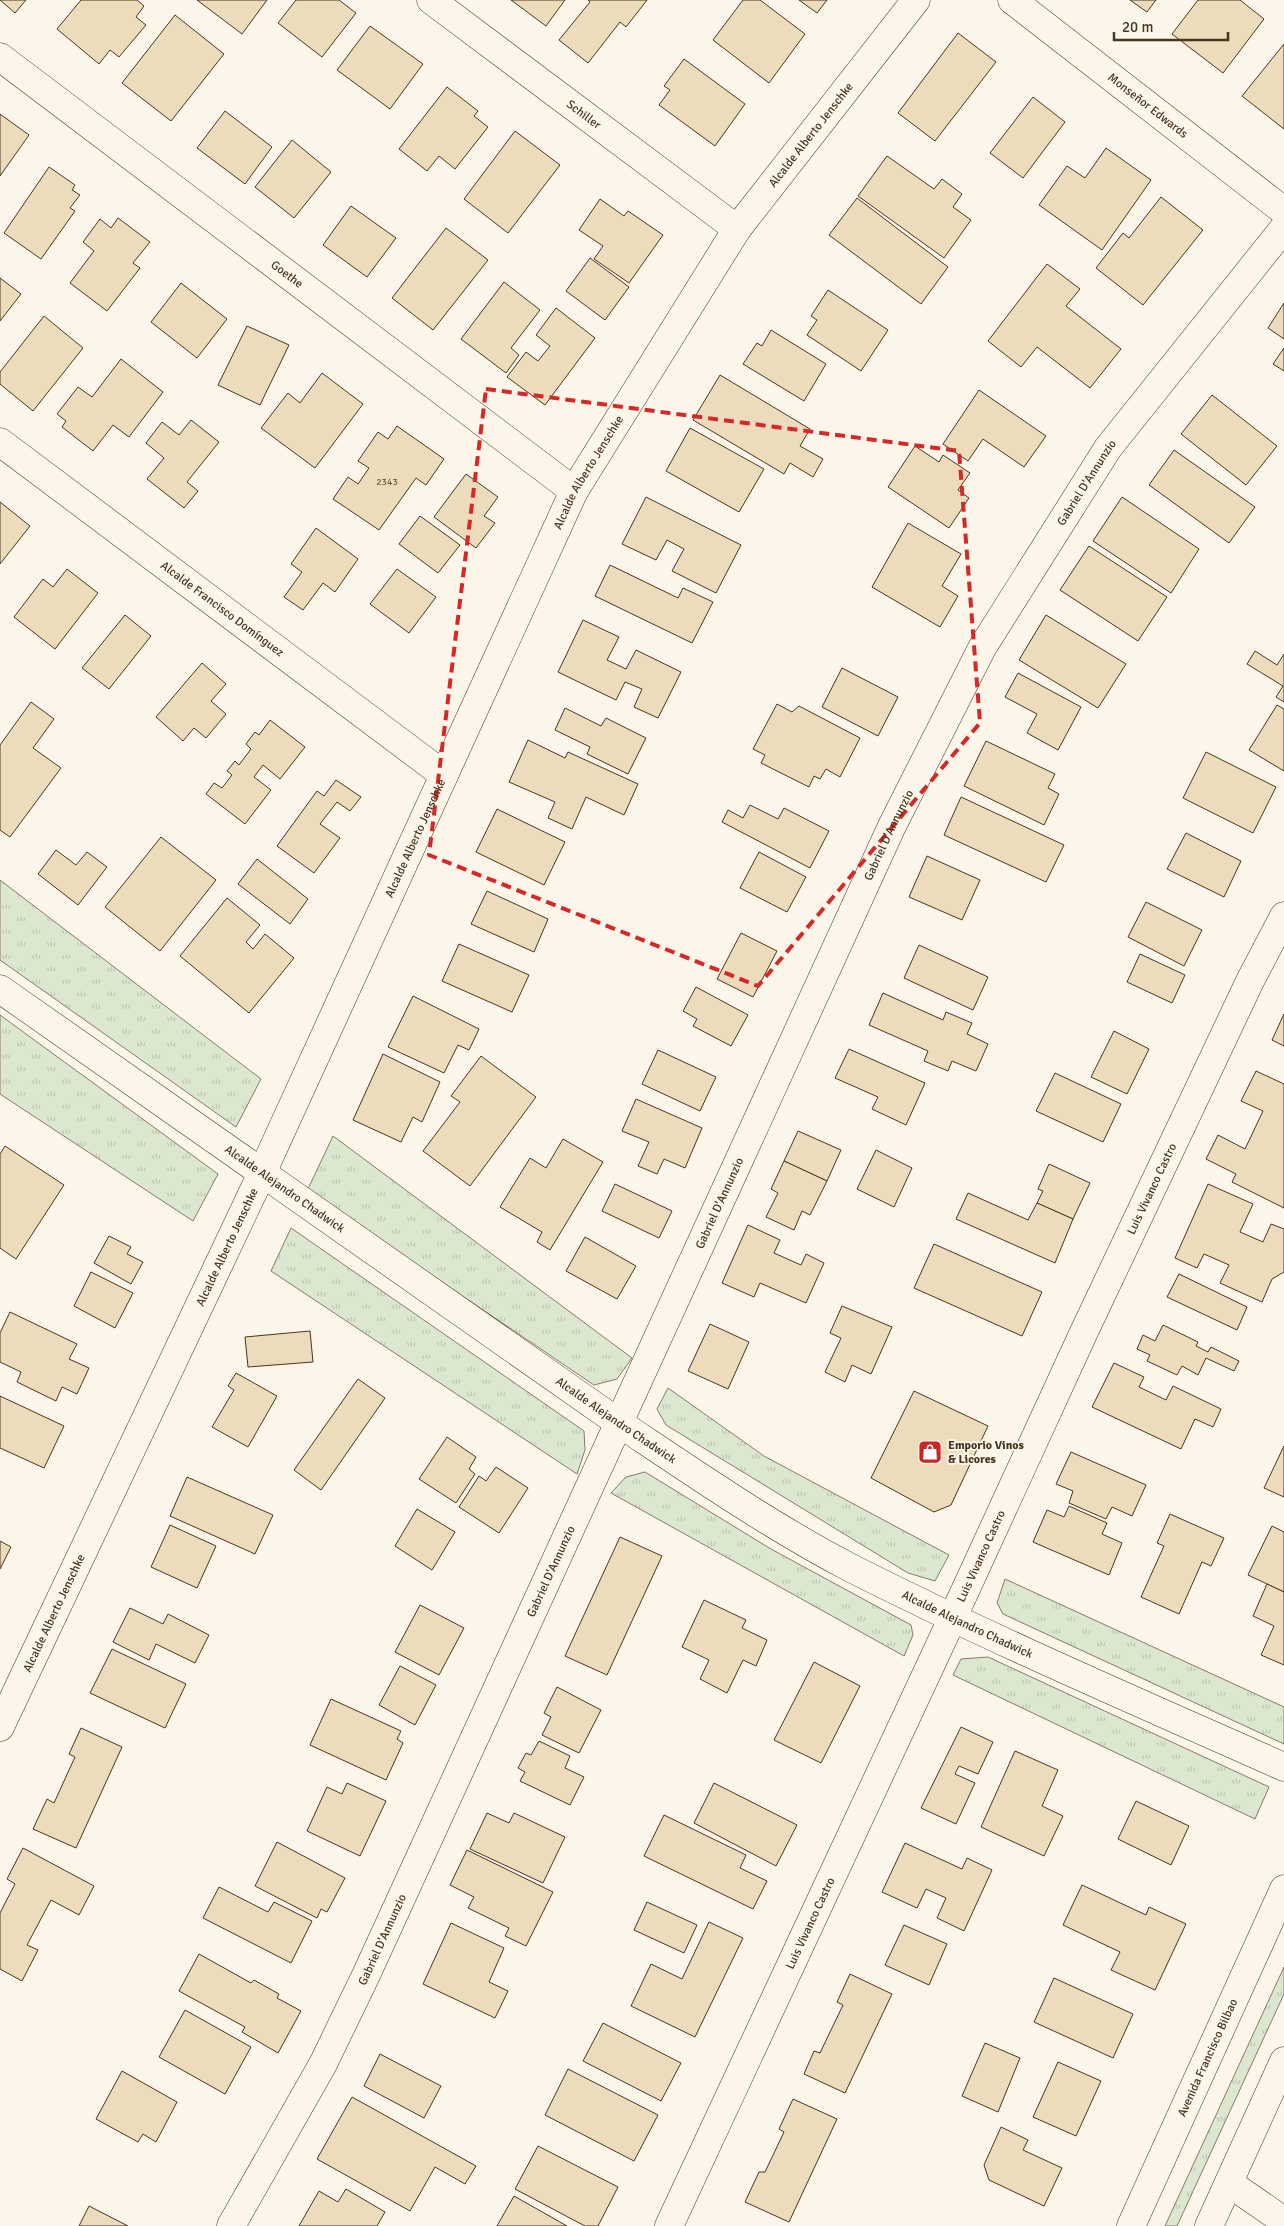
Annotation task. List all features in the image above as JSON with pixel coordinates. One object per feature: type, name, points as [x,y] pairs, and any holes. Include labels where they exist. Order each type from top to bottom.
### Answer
[{"type":"street","name":"Schiller","points":[[431,0],[737,229]]},
{"type":"street","name":"Alcalde Alberto Jenschke","points":[[0,1727],[262,1173],[574,491],[737,229],[916,0]]},
{"type":"street","name":"Monseñor Edwards","points":[[1012,0],[1284,210]]},
{"type":"street","name":"Goethe","points":[[0,57],[574,491]]},
{"type":"street","name":"Gabriel D'Annunzio","points":[[231,2226],[318,2072],[367,1973],[888,836],[982,648],[1108,448],[1284,228]]},
{"type":"street","name":"Alcalde Francisco Domínguez","points":[[0,442],[444,776]]},
{"type":"street","name":"Luis Vivanco Castro","points":[[669,2226],[954,1617],[1083,1334],[1246,990],[1284,916]]},
{"type":"street","name":"Alcalde Alejandro Chadwick","points":[[0,989],[619,1423],[718,1489],[848,1566],[1018,1649],[1284,1767]]},
{"type":"street","name":"Avenida Francisco Bilbao","points":[[1131,2226],[1284,1889]]},
{"type":"street","points":[[1209,2226],[1284,2061]]},
{"type":"street","points":[[1229,2182],[1284,2221]]},
{"type":"highlighted area","points":[[486,389],[959,451],[980,723],[758,986],[429,855]]},
{"type":"green space","points":[[0,880],[261,1079],[236,1127],[0,960]]},
{"type":"green space","points":[[0,1015],[218,1174],[193,1221],[0,1094]]},
{"type":"green space","points":[[333,1136],[632,1358],[617,1379],[594,1385],[307,1191]]},
{"type":"green space","points":[[291,1228],[584,1431],[585,1450],[577,1474],[271,1271]]},
{"type":"green space","points":[[668,1388],[764,1456],[949,1555],[935,1581],[908,1573],[666,1425],[657,1409]]},
{"type":"green space","points":[[645,1472],[771,1549],[911,1625],[913,1635],[904,1656],[611,1493],[626,1477]]},
{"type":"green space","points":[[1005,1579],[1284,1707],[1284,1744],[1003,1614],[997,1603]]},
{"type":"green space","points":[[988,1657],[1269,1787],[1255,1819],[953,1675],[961,1659]]},
{"type":"green space","points":[[1284,1967],[1284,1994],[1177,2226],[1165,2226]]},
{"type":"building","points":[[0,0],[26,0],[15,13]]},
{"type":"building","points":[[81,0],[137,0],[144,6],[136,17],[146,25],[119,57],[110,50],[99,64],[57,29]]},
{"type":"building","points":[[197,0],[267,0],[242,34]]},
{"type":"building","points":[[296,0],[339,0],[356,13],[322,57],[278,23]]},
{"type":"building","points":[[511,0],[565,0],[546,26]]},
{"type":"building","points":[[588,0],[647,0],[626,27],[620,22],[588,63],[559,40],[590,2]]},
{"type":"building","points":[[743,0],[760,0],[805,34],[769,83],[713,40]]},
{"type":"building","points":[[799,0],[827,0],[817,13]]},
{"type":"building","points":[[1130,0],[1156,0],[1147,12]]},
{"type":"building","points":[[1198,0],[1240,0],[1264,19],[1223,73],[1172,34]]},
{"type":"building","points":[[175,15],[224,54],[171,121],[122,83]]},
{"type":"building","points":[[370,26],[423,64],[390,109],[337,70]]},
{"type":"building","points":[[958,33],[996,62],[935,141],[898,113]]},
{"type":"building","points":[[1284,44],[1284,129],[1242,96]]},
{"type":"building","points":[[684,59],[745,104],[715,146],[659,105],[670,90],[664,86]]},
{"type":"building","points":[[447,87],[478,111],[474,116],[488,127],[455,169],[439,156],[427,171],[399,149]]},
{"type":"building","points":[[1033,97],[1065,122],[1023,178],[990,153]]},
{"type":"building","points":[[225,111],[272,147],[245,184],[197,148]]},
{"type":"building","points":[[0,114],[29,135],[0,176]]},
{"type":"building","points":[[515,131],[560,165],[508,233],[464,199]]},
{"type":"building","points":[[292,140],[331,172],[294,218],[255,187]]},
{"type":"building","points":[[1106,148],[1151,180],[1102,250],[1039,205],[1067,166],[1085,178]]},
{"type":"building","points":[[887,156],[934,189],[942,179],[962,194],[953,207],[971,220],[944,258],[858,196]]},
{"type":"building","points":[[49,167],[75,185],[72,190],[80,195],[70,208],[75,211],[41,259],[4,233]]},
{"type":"building","points":[[1161,197],[1203,230],[1143,305],[1096,268],[1123,233],[1129,238]]},
{"type":"building","points":[[857,198],[948,267],[921,304],[829,235]]},
{"type":"building","points":[[600,199],[624,216],[628,211],[663,235],[629,283],[594,259],[603,246],[579,230]]},
{"type":"building","points":[[351,206],[396,238],[367,277],[323,245]]},
{"type":"building","points":[[118,218],[150,242],[133,263],[140,268],[107,311],[70,283],[94,251],[83,242],[100,219],[111,228]]},
{"type":"building","points":[[446,228],[488,260],[433,330],[392,298]]},
{"type":"building","points":[[590,258],[629,287],[605,320],[566,291]]},
{"type":"building","points":[[1047,264],[1080,289],[1066,306],[1121,349],[1090,388],[1037,347],[1021,367],[988,341]]},
{"type":"building","points":[[0,278],[21,294],[0,321]]},
{"type":"building","points":[[504,282],[540,310],[511,348],[519,355],[506,373],[461,339]]},
{"type":"building","points":[[181,283],[227,319],[197,358],[151,322]]},
{"type":"building","points":[[828,290],[888,330],[861,371],[807,335],[817,320],[811,316]]},
{"type":"building","points":[[1284,303],[1284,339],[1268,328]]},
{"type":"building","points":[[556,308],[595,338],[545,405],[507,377],[526,352],[538,361],[550,346],[536,335]]},
{"type":"building","points":[[44,316],[83,348],[33,411],[0,384],[0,372]]},
{"type":"building","points":[[247,326],[289,345],[260,405],[218,385]]},
{"type":"building","points":[[771,330],[826,364],[804,401],[743,364],[757,343],[762,346]]},
{"type":"building","points":[[1284,348],[1284,371],[1273,364]]},
{"type":"building","points":[[121,359],[163,392],[129,437],[113,425],[93,451],[62,427],[66,421],[57,414],[78,387],[92,397]]},
{"type":"building","points":[[322,373],[363,404],[315,468],[261,428],[288,393],[300,403]]},
{"type":"building","points":[[720,375],[810,429],[800,446],[823,459],[813,477],[790,463],[784,474],[693,420]]},
{"type":"building","points":[[979,390],[1046,436],[1024,467],[983,439],[968,461],[943,444]]},
{"type":"building","points":[[1212,395],[1277,446],[1246,485],[1181,434]]},
{"type":"building","points":[[191,420],[219,442],[187,482],[198,491],[184,508],[147,479],[164,458],[146,443],[162,422],[179,435]]},
{"type":"building","points":[[397,426],[444,459],[426,485],[416,478],[379,530],[333,499],[348,477],[358,484],[369,468],[358,461],[378,432],[388,439]]},
{"type":"building","points":[[690,428],[764,469],[739,512],[666,471]]},
{"type":"building","points":[[915,446],[939,462],[943,455],[970,473],[958,490],[969,498],[949,528],[888,487]]},
{"type":"building","points":[[1174,450],[1255,507],[1229,543],[1149,485]]},
{"type":"building","points":[[466,474],[498,497],[484,516],[495,523],[476,548],[434,517]]},
{"type":"building","points":[[646,497],[741,545],[716,593],[672,571],[684,549],[667,540],[656,560],[622,544]]},
{"type":"building","points":[[1122,497],[1199,549],[1171,593],[1093,541]]},
{"type":"building","points":[[0,502],[30,526],[0,564]]},
{"type":"building","points":[[420,516],[460,545],[438,573],[399,544]]},
{"type":"building","points":[[908,523],[961,554],[942,586],[958,596],[940,627],[872,587]]},
{"type":"building","points":[[316,528],[358,559],[335,592],[323,583],[303,610],[284,597],[302,572],[291,564]]},
{"type":"building","points":[[1089,546],[1167,597],[1138,641],[1060,590]]},
{"type":"building","points":[[610,565],[678,598],[683,588],[713,602],[692,643],[595,596]]},
{"type":"building","points":[[67,569],[98,593],[55,649],[14,617],[43,579],[53,587]]},
{"type":"building","points":[[397,569],[436,597],[409,633],[370,604]]},
{"type":"building","points":[[125,615],[151,636],[109,689],[82,668]]},
{"type":"building","points":[[1046,615],[1126,664],[1098,708],[1019,660]]},
{"type":"building","points":[[583,620],[619,637],[607,660],[626,669],[636,650],[681,672],[658,718],[634,707],[642,689],[625,682],[616,700],[558,672]]},
{"type":"building","points":[[1255,651],[1277,665],[1284,654],[1284,702],[1276,697],[1283,686],[1247,664]]},
{"type":"building","points":[[202,663],[226,684],[211,701],[226,714],[206,738],[194,728],[183,741],[156,717]]},
{"type":"building","points":[[842,668],[898,697],[878,736],[822,707]]},
{"type":"building","points":[[1018,673],[1081,707],[1058,750],[1027,733],[1037,714],[1005,697]]},
{"type":"building","points":[[31,702],[54,719],[33,748],[61,768],[10,837],[0,830],[0,745]]},
{"type":"building","points":[[777,704],[792,712],[799,706],[860,738],[840,777],[826,769],[820,779],[814,776],[809,787],[761,763],[765,755],[753,749]]},
{"type":"building","points":[[1277,705],[1284,709],[1284,771],[1249,750]]},
{"type":"building","points":[[565,708],[601,726],[606,718],[646,738],[628,774],[587,754],[590,747],[555,730]]},
{"type":"building","points":[[270,720],[305,747],[280,779],[263,765],[254,777],[271,790],[245,824],[206,794],[214,783],[222,788],[232,775],[227,771],[235,761],[239,765],[251,749],[246,744],[255,732],[259,735]]},
{"type":"building","points":[[528,740],[565,758],[568,752],[638,784],[624,815],[586,797],[572,829],[548,818],[555,802],[509,782]]},
{"type":"building","points":[[986,741],[1055,774],[1048,788],[1059,794],[1044,825],[964,786]]},
{"type":"building","points":[[1206,752],[1276,787],[1253,833],[1183,798]]},
{"type":"building","points":[[336,780],[361,797],[350,811],[337,802],[320,824],[340,838],[314,873],[277,846],[317,791],[324,796]]},
{"type":"building","points":[[961,797],[1064,845],[1046,882],[944,835]]},
{"type":"building","points":[[750,805],[778,819],[784,808],[829,831],[810,868],[722,822],[728,810],[743,818]]},
{"type":"building","points":[[497,809],[565,842],[544,885],[476,852]]},
{"type":"building","points":[[1186,833],[1241,861],[1224,897],[1167,869]]},
{"type":"building","points":[[161,837],[216,880],[160,951],[105,907]]},
{"type":"building","points":[[56,850],[76,865],[87,852],[107,867],[78,905],[38,874]]},
{"type":"building","points":[[759,852],[806,877],[787,912],[740,888]]},
{"type":"building","points":[[927,856],[980,880],[962,920],[909,897]]},
{"type":"building","points":[[257,859],[308,899],[290,924],[238,884]]},
{"type":"building","points":[[487,891],[548,919],[534,952],[471,924]]},
{"type":"building","points":[[227,898],[260,925],[246,942],[253,949],[265,934],[294,958],[249,1013],[180,956]]},
{"type":"building","points":[[1146,902],[1202,930],[1184,966],[1128,937]]},
{"type":"building","points":[[741,933],[777,951],[753,997],[717,979]]},
{"type":"building","points":[[459,944],[529,975],[512,1012],[442,981]]},
{"type":"building","points":[[919,945],[988,977],[973,1010],[904,978]]},
{"type":"building","points":[[1140,954],[1185,975],[1172,1003],[1127,982]]},
{"type":"building","points":[[696,987],[748,1015],[731,1046],[693,1026],[697,1019],[683,1011]]},
{"type":"building","points":[[883,993],[943,1020],[946,1012],[972,1023],[967,1034],[988,1044],[976,1071],[952,1061],[948,1071],[924,1061],[928,1051],[869,1025]]},
{"type":"building","points":[[413,996],[479,1029],[469,1050],[458,1045],[444,1073],[388,1047]]},
{"type":"building","points":[[1284,1014],[1284,1046],[1272,1040]]},
{"type":"building","points":[[1114,1031],[1149,1049],[1127,1094],[1091,1077]]},
{"type":"building","points":[[849,1049],[925,1083],[906,1125],[872,1109],[878,1097],[835,1078]]},
{"type":"building","points":[[658,1050],[716,1077],[700,1111],[642,1084]]},
{"type":"building","points":[[383,1054],[440,1082],[422,1122],[413,1117],[401,1142],[353,1120]]},
{"type":"building","points":[[481,1056],[536,1097],[470,1186],[423,1151],[460,1102],[451,1096]]},
{"type":"building","points":[[1256,1071],[1284,1084],[1284,1208],[1232,1182],[1236,1174],[1206,1159],[1218,1135],[1245,1149],[1263,1111],[1241,1101]]},
{"type":"building","points":[[1055,1073],[1121,1104],[1103,1142],[1036,1111]]},
{"type":"building","points":[[636,1099],[702,1128],[685,1168],[664,1159],[657,1174],[638,1166],[649,1142],[622,1131]]},
{"type":"building","points":[[798,1131],[841,1150],[827,1181],[784,1161]]},
{"type":"building","points":[[563,1139],[603,1162],[550,1250],[537,1242],[542,1232],[500,1207],[530,1158],[546,1168]]},
{"type":"building","points":[[5,1146],[64,1185],[16,1259],[0,1248],[0,1154]]},
{"type":"building","points":[[876,1150],[912,1168],[894,1207],[857,1189]]},
{"type":"building","points":[[784,1161],[827,1181],[810,1215],[802,1211],[794,1230],[766,1217],[778,1193],[771,1189]]},
{"type":"building","points":[[1049,1164],[1090,1183],[1073,1219],[1037,1203],[1043,1191],[1038,1189]]},
{"type":"building","points":[[615,1184],[672,1211],[659,1238],[602,1211]]},
{"type":"building","points":[[1208,1184],[1253,1204],[1240,1232],[1263,1242],[1271,1224],[1284,1229],[1284,1272],[1272,1279],[1262,1302],[1220,1283],[1229,1265],[1204,1254],[1197,1268],[1175,1258]]},
{"type":"building","points":[[968,1193],[1028,1220],[1037,1203],[1073,1219],[1055,1263],[956,1219]]},
{"type":"building","points":[[748,1225],[780,1240],[774,1253],[801,1265],[806,1254],[824,1263],[806,1303],[760,1283],[754,1297],[722,1283]]},
{"type":"building","points":[[109,1236],[131,1247],[127,1254],[143,1262],[131,1284],[94,1263]]},
{"type":"building","points":[[585,1237],[636,1266],[617,1299],[566,1271]]},
{"type":"building","points":[[934,1244],[1042,1292],[1022,1336],[914,1288]]},
{"type":"building","points":[[91,1272],[133,1293],[115,1328],[74,1306]]},
{"type":"building","points":[[1179,1274],[1247,1307],[1237,1330],[1167,1297]]},
{"type":"building","points":[[842,1306],[892,1327],[871,1374],[852,1365],[845,1382],[825,1372],[841,1338],[830,1333]]},
{"type":"building","points":[[10,1312],[77,1344],[69,1359],[89,1368],[77,1394],[62,1387],[56,1401],[17,1382],[21,1372],[0,1362],[0,1333]]},
{"type":"building","points":[[710,1324],[749,1342],[728,1389],[688,1371]]},
{"type":"building","points":[[1163,1325],[1198,1342],[1196,1346],[1208,1352],[1211,1347],[1239,1361],[1234,1371],[1206,1358],[1198,1375],[1182,1366],[1177,1375],[1147,1361],[1150,1355],[1137,1349],[1143,1335],[1155,1341]]},
{"type":"building","points":[[310,1331],[313,1362],[248,1367],[245,1337]]},
{"type":"building","points":[[1114,1363],[1144,1377],[1139,1387],[1166,1400],[1173,1386],[1221,1409],[1213,1427],[1195,1419],[1181,1449],[1092,1407]]},
{"type":"building","points":[[236,1373],[277,1396],[248,1447],[212,1427],[234,1390],[228,1386]]},
{"type":"building","points":[[358,1379],[385,1398],[321,1490],[294,1470]]},
{"type":"building","name":"Emporio Vinos & Licores","points":[[914,1391],[988,1426],[951,1505],[934,1512],[871,1478]]},
{"type":"building","points":[[0,1396],[64,1426],[44,1468],[0,1448]]},
{"type":"building","points":[[447,1437],[476,1457],[469,1469],[475,1474],[456,1503],[419,1479]]},
{"type":"building","points":[[1284,1446],[1284,1497],[1264,1488]]},
{"type":"building","points":[[1071,1452],[1146,1485],[1132,1516],[1112,1507],[1106,1519],[1069,1503],[1073,1491],[1056,1484]]},
{"type":"building","points":[[496,1467],[528,1488],[499,1533],[459,1507],[479,1476],[486,1481]]},
{"type":"building","points":[[187,1477],[273,1515],[255,1554],[170,1516]]},
{"type":"building","points":[[1069,1506],[1107,1523],[1102,1534],[1122,1543],[1109,1575],[1033,1542],[1047,1510],[1064,1517]]},
{"type":"building","points":[[417,1509],[455,1532],[432,1570],[395,1546]]},
{"type":"building","points":[[1170,1514],[1224,1538],[1211,1566],[1202,1562],[1179,1614],[1141,1597],[1164,1546],[1157,1543]]},
{"type":"building","points":[[170,1525],[216,1546],[197,1588],[151,1567]]},
{"type":"building","points":[[1272,1526],[1284,1532],[1284,1592],[1248,1575]]},
{"type":"building","points":[[620,1537],[662,1556],[607,1675],[565,1656]]},
{"type":"building","points":[[0,1541],[11,1547],[0,1569]]},
{"type":"building","points":[[1267,1584],[1284,1592],[1284,1665],[1261,1655],[1274,1626],[1253,1616]]},
{"type":"building","points":[[704,1600],[746,1620],[742,1628],[767,1640],[756,1666],[743,1660],[727,1693],[700,1679],[709,1660],[682,1647]]},
{"type":"building","points":[[420,1605],[464,1628],[439,1675],[395,1652]]},
{"type":"building","points":[[130,1608],[163,1624],[168,1614],[209,1635],[195,1663],[156,1644],[149,1660],[113,1642]]},
{"type":"building","points":[[112,1649],[186,1684],[165,1728],[90,1693]]},
{"type":"building","points":[[814,1662],[860,1686],[821,1763],[774,1740]]},
{"type":"building","points":[[400,1666],[436,1685],[415,1725],[379,1705]]},
{"type":"building","points":[[557,1687],[601,1710],[579,1753],[542,1735],[551,1717],[544,1713]]},
{"type":"building","points":[[331,1699],[401,1731],[397,1739],[403,1743],[386,1780],[310,1745]]},
{"type":"building","points":[[961,1727],[993,1742],[978,1774],[959,1766],[955,1774],[975,1783],[956,1824],[921,1808]]},
{"type":"building","points":[[81,1728],[122,1747],[76,1848],[33,1829],[47,1799],[54,1803],[75,1757],[69,1754]]},
{"type":"building","points":[[539,1741],[570,1756],[565,1768],[584,1777],[570,1805],[520,1781],[525,1772],[518,1768],[526,1753],[531,1755]]},
{"type":"building","points":[[1015,1751],[1058,1770],[1042,1806],[1063,1816],[1044,1856],[981,1827]]},
{"type":"building","points":[[347,1783],[386,1801],[360,1856],[307,1831],[327,1787],[342,1794]]},
{"type":"building","points":[[714,1783],[797,1825],[776,1866],[694,1823]]},
{"type":"building","points":[[1136,1801],[1189,1826],[1171,1865],[1118,1839]]},
{"type":"building","points":[[487,1813],[509,1823],[514,1813],[565,1837],[543,1883],[470,1849]]},
{"type":"building","points":[[664,1815],[746,1855],[740,1868],[767,1881],[753,1909],[644,1856]]},
{"type":"building","points":[[277,1842],[345,1878],[327,1912],[321,1909],[317,1918],[255,1886]]},
{"type":"building","points":[[905,1843],[962,1869],[967,1858],[992,1870],[964,1931],[937,1918],[946,1898],[926,1889],[917,1908],[882,1892]]},
{"type":"building","points":[[23,1848],[94,1886],[79,1915],[51,1900],[27,1945],[38,1950],[22,1981],[0,1969],[0,1913],[15,1884],[7,1879]]},
{"type":"building","points":[[467,1850],[553,1892],[526,1946],[505,1936],[509,1928],[468,1908],[474,1897],[450,1885]]},
{"type":"building","points":[[1082,1885],[1146,1915],[1149,1907],[1186,1924],[1155,1990],[1111,1970],[1120,1952],[1063,1925]]},
{"type":"building","points":[[219,1887],[268,1912],[274,1902],[312,1921],[291,1963],[203,1918]]},
{"type":"building","points":[[647,1902],[697,1925],[684,1953],[634,1930]]},
{"type":"building","points":[[709,1922],[743,1938],[695,2037],[631,2006],[651,1964],[682,1979]]},
{"type":"building","points":[[451,1923],[504,1948],[489,1982],[508,1991],[495,2018],[423,1984]]},
{"type":"building","points":[[904,1925],[947,1944],[929,1985],[885,1965]]},
{"type":"building","points":[[199,1954],[251,1983],[254,1980],[279,1994],[277,1998],[301,2011],[278,2053],[242,2032],[245,2027],[179,1991]]},
{"type":"building","points":[[850,1974],[892,1994],[845,2093],[804,2074],[814,2051],[820,2053],[843,2005],[837,2002]]},
{"type":"building","points":[[1054,1978],[1133,2014],[1113,2058],[1034,2022]]},
{"type":"building","points":[[185,2010],[251,2047],[225,2094],[159,2057]]},
{"type":"building","points":[[603,2023],[681,2063],[661,2101],[583,2061]]},
{"type":"building","points":[[985,2043],[1020,2058],[998,2112],[962,2096]]},
{"type":"building","points":[[380,2054],[441,2086],[424,2118],[364,2086]]},
{"type":"building","points":[[1058,2062],[1101,2081],[1076,2136],[1033,2117]]},
{"type":"building","points":[[568,2069],[658,2115],[634,2161],[545,2115]]},
{"type":"building","points":[[122,2071],[177,2102],[156,2142],[143,2134],[138,2142],[96,2119]]},
{"type":"building","points":[[352,2097],[476,2166],[465,2184],[435,2167],[410,2211],[317,2159]]},
{"type":"building","points":[[793,2099],[837,2119],[789,2222],[745,2202],[759,2172],[765,2172],[784,2132],[779,2129]]},
{"type":"building","points":[[1001,2127],[1028,2140],[1023,2150],[1062,2168],[1044,2206],[989,2180],[984,2165]]},
{"type":"building","points":[[538,2146],[618,2187],[598,2226],[585,2226],[515,2189]]},
{"type":"building","points":[[346,2189],[385,2212],[377,2226],[299,2226],[319,2191],[338,2202]]},
{"type":"building","points":[[514,2196],[567,2226],[497,2226]]},
{"type":"building","points":[[89,2206],[128,2226],[79,2226]]},
{"type":"place","name":"Emporio Vinos & Licores","points":[[930,1452]]}]
